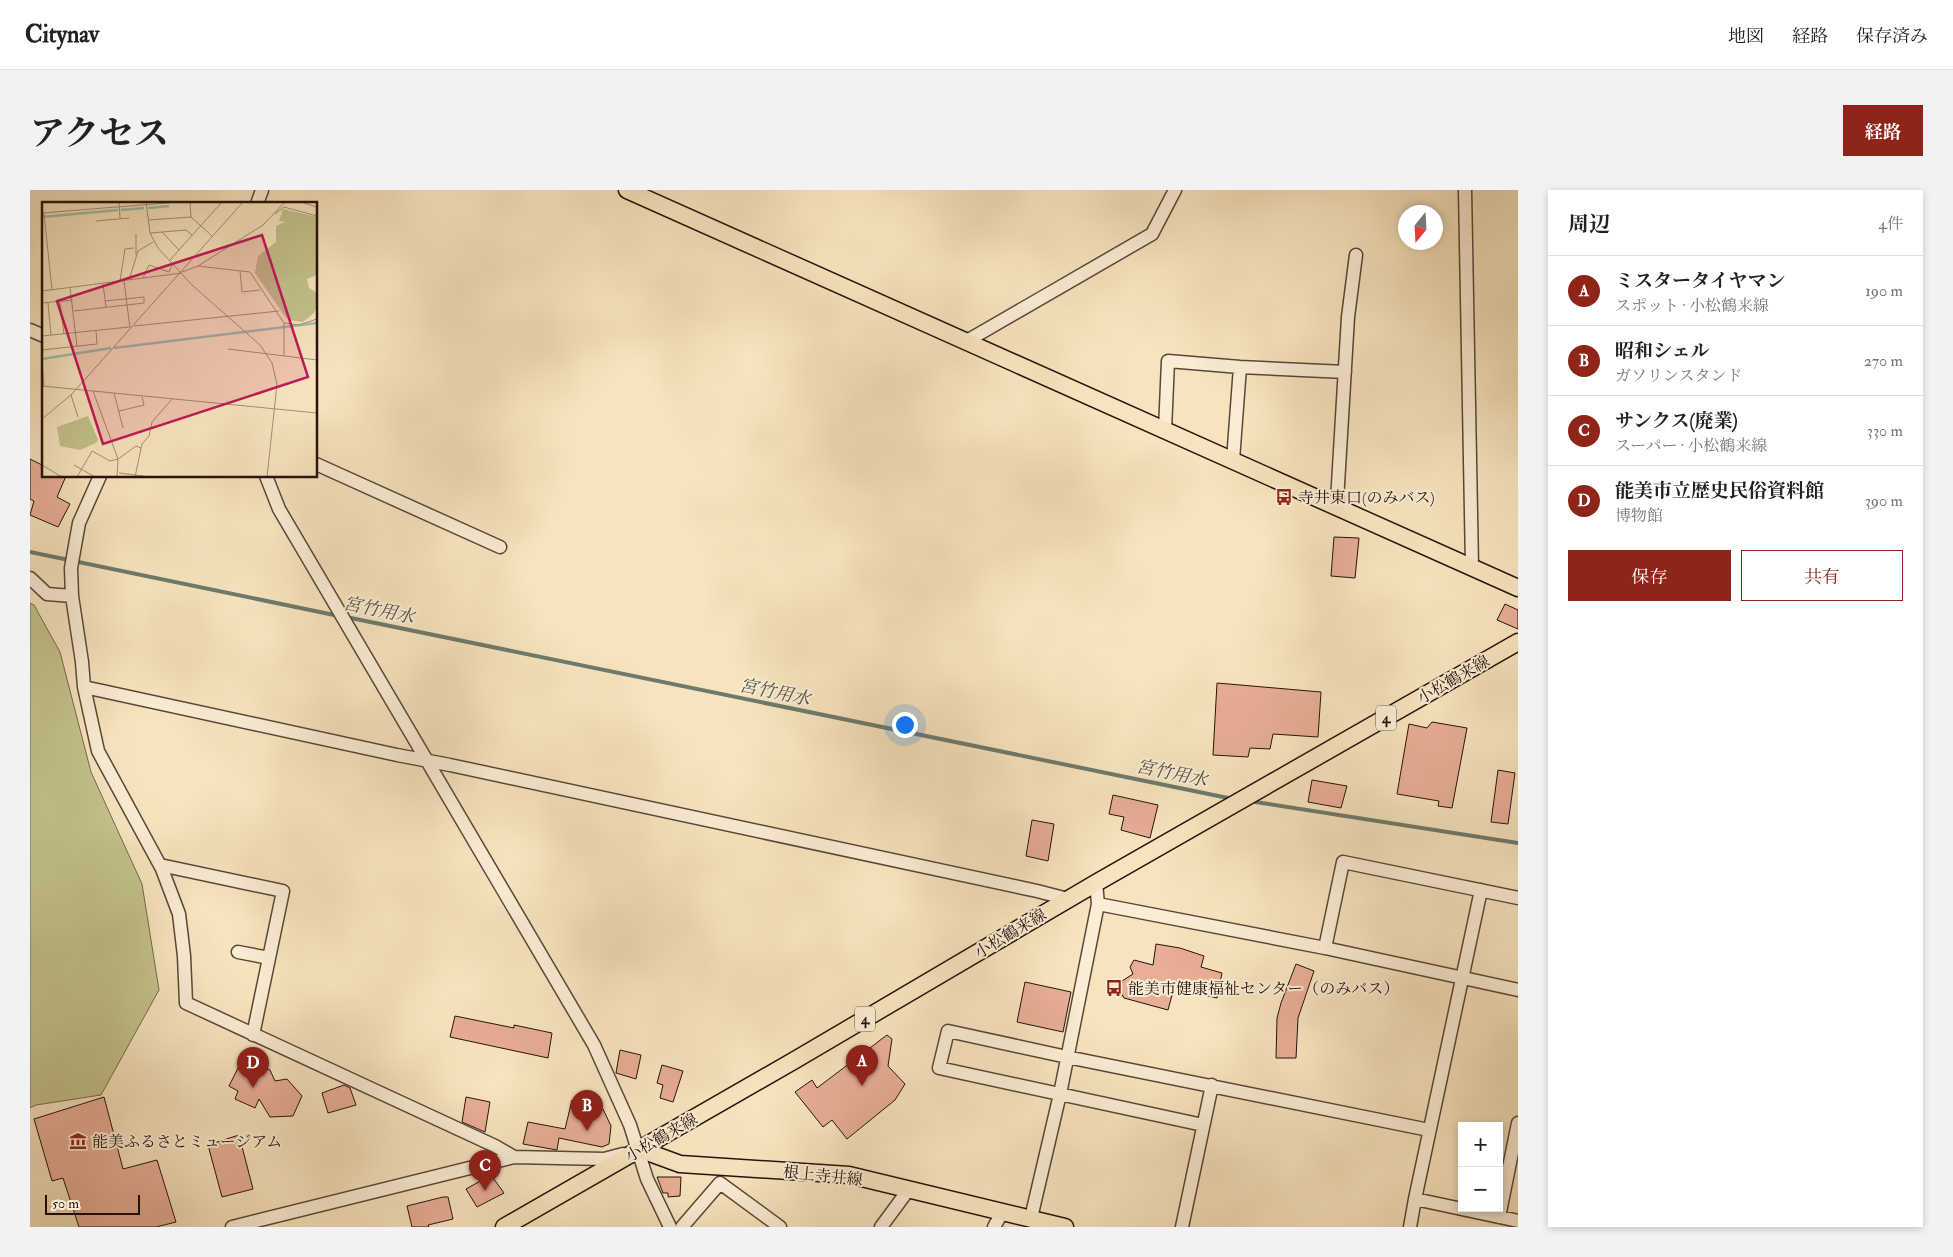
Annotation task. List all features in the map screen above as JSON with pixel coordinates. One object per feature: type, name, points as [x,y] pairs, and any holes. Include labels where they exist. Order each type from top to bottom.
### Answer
[{"type":"main road","points":[[627,190],[1518,588]]},
{"type":"main road","name":"小松鶴来線","points":[[504,1227],[795,1060],[1224,809],[1518,642]]},
{"type":"main road","name":"根上寺井線","points":[[639,1150],[680,1164],[849,1175],[1003,1211],[1062,1227]]},
{"type":"street","points":[[258,202],[262,190]]},
{"type":"street","points":[[965,342],[1152,234],[1175,190]]},
{"type":"street","points":[[1465,190],[1472,567]]},
{"type":"street","points":[[1338,509],[1336,501],[1348,317],[1356,255]]},
{"type":"street","points":[[30,330],[42,335]]},
{"type":"street","points":[[1165,430],[1168,361],[1240,367],[1345,372]]},
{"type":"street","points":[[1233,460],[1240,367]]},
{"type":"street","points":[[318,465],[500,547]]},
{"type":"street","points":[[99,478],[79,523],[71,568],[72,596],[84,687],[98,751],[160,865],[178,914],[184,956],[186,1003],[495,1146],[514,1157]]},
{"type":"street","points":[[267,478],[279,509],[594,1045],[639,1150],[647,1179],[670,1227]]},
{"type":"street","points":[[30,578],[47,594],[72,596]]},
{"type":"street","points":[[84,687],[1068,899]]},
{"type":"street","points":[[1325,948],[1343,862],[1518,898]]},
{"type":"street","points":[[160,865],[283,891],[253,1034]]},
{"type":"street","points":[[1031,1218],[1060,1094],[1098,904],[1096,883]]},
{"type":"street","points":[[1410,1227],[1481,890]]},
{"type":"street","points":[[1098,904],[1325,948],[1518,990]]},
{"type":"street","points":[[238,952],[269,958]]},
{"type":"street","points":[[1203,1125],[940,1068],[948,1030],[1430,1130]]},
{"type":"street","points":[[1182,1227],[1212,1085]]},
{"type":"street","points":[[1499,1217],[1518,1122]]},
{"type":"street","points":[[232,1227],[514,1157],[604,1160],[639,1150]]},
{"type":"street","points":[[682,1227],[720,1183],[780,1227]]},
{"type":"street","points":[[881,1227],[909,1189]]},
{"type":"street","points":[[1415,1198],[1518,1221]]},
{"type":"street","points":[[994,1227],[1003,1211]]},
{"type":"shaded area","points":[[30,603],[34,605],[60,652],[91,772],[142,884],[159,990],[101,1095],[36,1105],[30,1108]]},
{"type":"building","points":[[30,459],[42,465],[42,478],[65,478],[57,497],[70,504],[58,527],[30,515],[34,501],[30,499]]},
{"type":"building","points":[[1334,537],[1359,538],[1355,578],[1331,576]]},
{"type":"building","points":[[1505,604],[1518,610],[1518,629],[1497,620]]},
{"type":"building","points":[[1217,683],[1321,692],[1318,737],[1273,734],[1270,749],[1250,748],[1248,757],[1213,755]]},
{"type":"building","points":[[1432,722],[1467,728],[1452,808],[1438,806],[1439,801],[1397,794],[1409,724],[1427,728]]},
{"type":"building","points":[[1498,770],[1515,773],[1508,824],[1491,822]]},
{"type":"building","points":[[1312,780],[1347,786],[1341,808],[1308,802]]},
{"type":"building","points":[[1113,795],[1158,805],[1150,838],[1121,830],[1124,817],[1109,814]]},
{"type":"building","points":[[1032,820],[1054,824],[1048,861],[1026,856]]},
{"type":"building","points":[[1156,944],[1180,948],[1204,956],[1201,967],[1222,973],[1217,998],[1174,988],[1168,1010],[1124,998],[1120,991],[1122,981],[1133,974],[1130,967],[1134,960],[1153,965]]},
{"type":"building","points":[[1296,964],[1314,971],[1298,1018],[1296,1058],[1276,1058],[1277,1018]]},
{"type":"building","points":[[1025,982],[1071,992],[1063,1032],[1017,1022]]},
{"type":"building","points":[[455,1016],[514,1028],[514,1025],[552,1033],[548,1058],[450,1037]]},
{"type":"building","points":[[887,1035],[892,1039],[888,1066],[905,1084],[895,1100],[847,1139],[832,1120],[823,1127],[795,1092],[812,1080],[817,1088]]},
{"type":"building","points":[[620,1050],[641,1055],[636,1079],[616,1073]]},
{"type":"building","points":[[243,1058],[270,1070],[275,1081],[287,1079],[302,1096],[293,1116],[270,1117],[259,1099],[255,1108],[235,1099],[238,1091],[229,1086]]},
{"type":"building","points":[[662,1065],[683,1071],[673,1102],[660,1098],[663,1085],[657,1083]]},
{"type":"building","points":[[344,1085],[350,1088],[356,1105],[328,1113],[322,1093]]},
{"type":"building","points":[[104,1097],[123,1169],[157,1160],[176,1222],[156,1227],[79,1227],[63,1178],[52,1181],[34,1119]]},
{"type":"building","points":[[466,1097],[490,1102],[485,1132],[462,1122]]},
{"type":"building","points":[[572,1100],[603,1109],[611,1126],[609,1144],[602,1147],[559,1138],[557,1150],[523,1144],[528,1122],[565,1129]]},
{"type":"building","points":[[239,1135],[253,1189],[222,1197],[208,1145]]},
{"type":"building","points":[[491,1175],[504,1193],[477,1207],[466,1189]]},
{"type":"building","points":[[657,1177],[681,1177],[680,1196],[668,1197],[668,1193],[663,1193]]},
{"type":"building","points":[[448,1197],[453,1219],[428,1225],[429,1227],[412,1227],[407,1206]]},
{"type":"waterway","name":"宮竹用水","points":[[30,552],[339,616]]},
{"type":"waterway","name":"宮竹用水","points":[[346,617],[1233,799]]},
{"type":"waterway","name":"宮竹用水","points":[[1249,801],[1518,843]]},
{"type":"place","name":"寺井東口(のみバス)","points":[[1284,497]]},
{"type":"place","name":"能美市健康福祉センター（のみバス）","points":[[1114,988]]},
{"type":"place","name":"ミスタータイヤマン","points":[[862,1086]]},
{"type":"place","name":"能美市立歴史民俗資料館","points":[[253,1088]]},
{"type":"place","name":"昭和シェル","points":[[587,1131]]},
{"type":"place","name":"能美ふるさとミュージアム","points":[[78,1141]]},
{"type":"place","name":"サンクス(廃業)","points":[[485,1191]]}]
